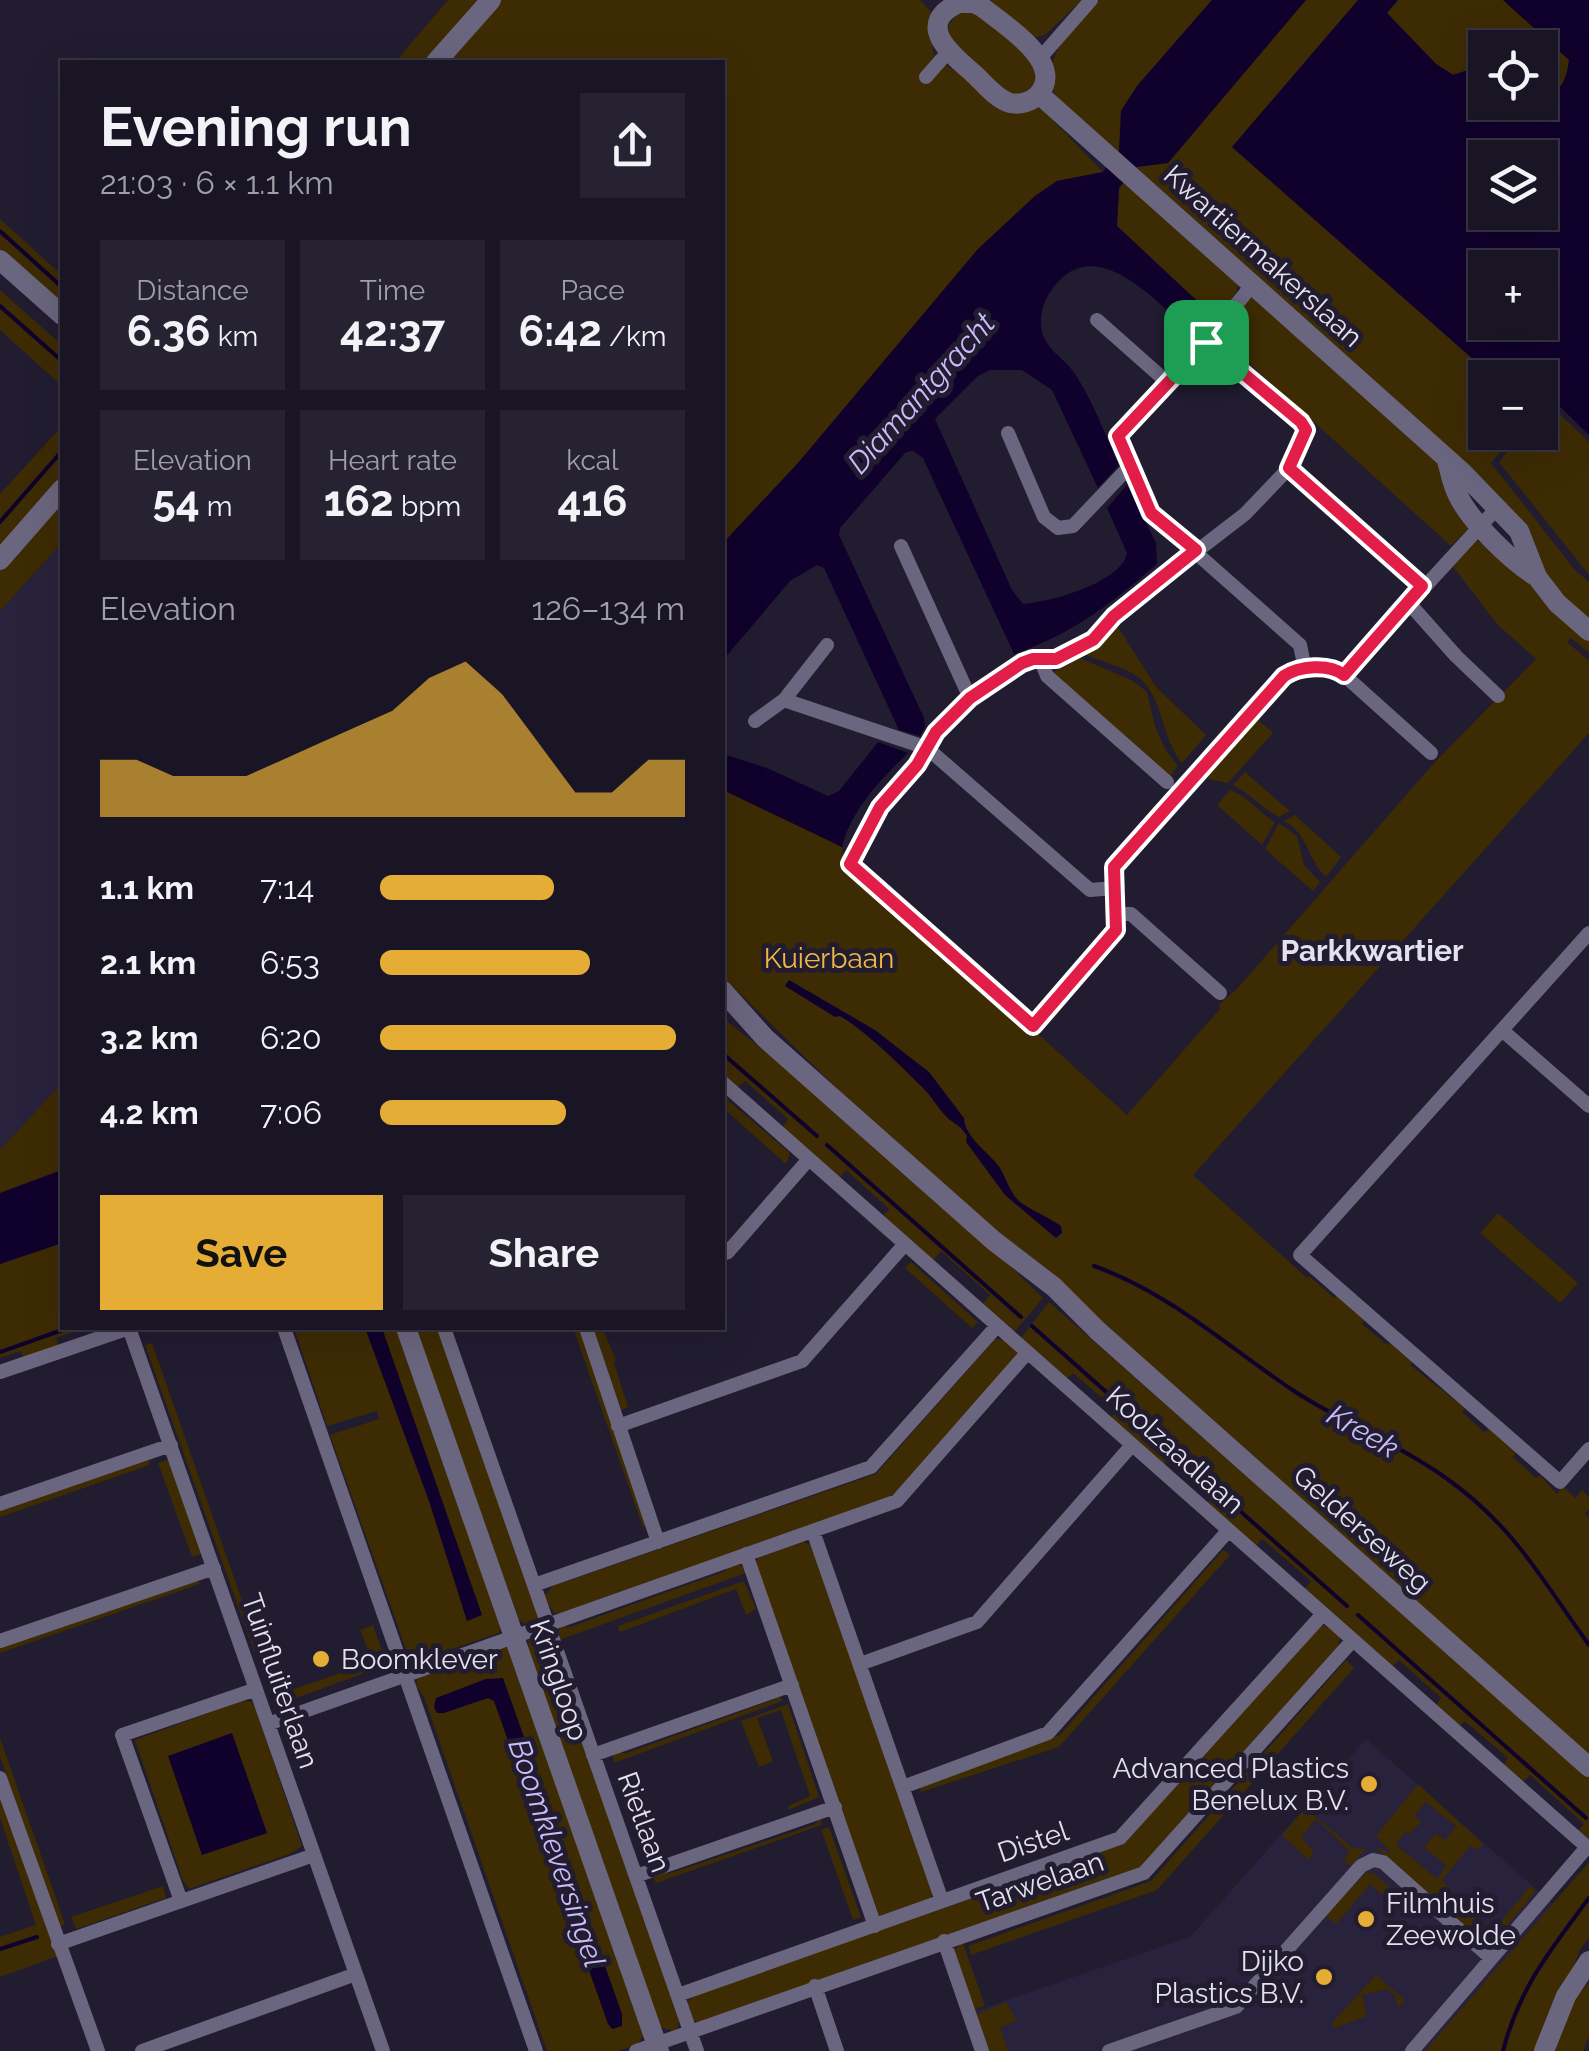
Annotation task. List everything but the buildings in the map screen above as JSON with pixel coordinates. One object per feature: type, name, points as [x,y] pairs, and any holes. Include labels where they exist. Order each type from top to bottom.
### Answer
[{"type":"street","points":[[438,60],[491,0]]},
{"type":"street","points":[[1041,57],[1090,0]]},
{"type":"street","points":[[974,3],[1041,57],[1046,73],[1040,94],[1024,103],[1008,102],[948,52],[938,32],[939,6],[974,3]]},
{"type":"street","points":[[926,77],[948,52]]},
{"type":"street","name":"Kwartiermakerslaan","points":[[1040,94],[1462,472],[1524,540],[1537,578]]},
{"type":"street","points":[[0,260],[60,314]]},
{"type":"street","points":[[1253,284],[1206,342],[1118,436],[1151,513],[1300,645],[1306,669]]},
{"type":"street","points":[[1097,320],[1167,382]]},
{"type":"street","points":[[1206,342],[1301,422],[1306,430],[1304,440],[1289,468],[1245,514],[1114,616],[1093,640],[1075,652],[1022,663],[970,698],[936,732],[917,765],[880,807],[850,864],[1033,1026],[1113,935],[1118,924],[1114,867],[1292,670],[1332,668],[1344,675],[1431,753]]},
{"type":"street","points":[[1008,433],[1044,517],[1058,528],[1072,526],[1130,466]]},
{"type":"street","name":"Kwartiermakerslaan","points":[[1447,461],[1456,494],[1480,525],[1589,632]]},
{"type":"street","points":[[1289,468],[1422,586]]},
{"type":"street","points":[[0,560],[60,490]]},
{"type":"street","points":[[1344,675],[1497,508]]},
{"type":"street","points":[[901,546],[970,698]]},
{"type":"street","points":[[1408,602],[1498,696]]},
{"type":"street","points":[[755,721],[784,700],[828,646]]},
{"type":"street","points":[[1041,660],[1046,676],[1167,782]]},
{"type":"street","points":[[784,700],[927,748],[1090,890],[1115,888]]},
{"type":"street","points":[[1117,914],[1131,914],[1220,993]]},
{"type":"street","points":[[1589,933],[1300,1255],[1560,1482],[1589,1450]]},
{"type":"street","name":"Gelderseweg","points":[[725,993],[765,1038],[994,1241],[1018,1271],[1071,1317],[1098,1331],[1589,1767]]},
{"type":"street","name":"Gelderseweg","points":[[725,1013],[765,1038]]},
{"type":"street","points":[[1503,1030],[1589,1106]]},
{"type":"street","name":"Koolzaadlaan","points":[[725,1085],[1586,1848],[1491,1958]]},
{"type":"street","points":[[725,1253],[809,1159]]},
{"type":"street","points":[[618,1426],[802,1361],[905,1244]]},
{"type":"street","points":[[534,1585],[871,1467],[997,1326]]},
{"type":"street","points":[[0,1372],[123,1330]]},
{"type":"street","name":"Tuinfluiterlaan","points":[[130,1330],[383,2051]]},
{"type":"street","points":[[285,1330],[536,2051]]},
{"type":"street","name":"Kringloop","points":[[407,1330],[658,2048]]},
{"type":"street","name":"Rietlaan","points":[[445,1330],[698,2051]]},
{"type":"street","points":[[587,1330],[658,1542]]},
{"type":"street","points":[[268,1724],[896,1502],[1027,1353]]},
{"type":"street","points":[[860,1664],[977,1622],[1132,1444]]},
{"type":"street","points":[[0,1504],[171,1446]]},
{"type":"street","points":[[812,1531],[942,1901]]},
{"type":"street","points":[[903,1787],[1048,1733],[1228,1531]]},
{"type":"street","points":[[746,1554],[875,1926]]},
{"type":"street","points":[[0,1641],[214,1568]]},
{"type":"street","name":"Distel","points":[[678,1995],[1120,1838],[1322,1614]]},
{"type":"street","name":"Tarwelaan","points":[[636,2051],[658,2048],[690,2031],[1144,1873],[1353,1640]]},
{"type":"street","points":[[593,1754],[792,1685]]},
{"type":"street","points":[[181,1901],[122,1734],[256,1689]]},
{"type":"street","points":[[0,1778],[98,2051]]},
{"type":"street","points":[[636,1876],[835,1808]]},
{"type":"street","points":[[58,1944],[314,1855]]},
{"type":"street","points":[[1109,2051],[1236,2007],[1362,1866],[1373,1860],[1383,1862],[1491,1958],[1412,2051]]},
{"type":"street","points":[[944,1941],[982,2051]]},
{"type":"street","points":[[1544,2051],[1566,1996],[1589,1961]]},
{"type":"street","points":[[142,2051],[356,1974]]},
{"type":"street","points":[[815,1986],[837,2051]]},
{"type":"shaded area","points":[[60,545],[60,1085],[0,1150],[0,611]]},
{"type":"shaded area","points":[[1366,1739],[1559,1909],[1441,2051],[982,2051],[969,2013],[1190,1937]]},
{"type":"green space","points":[[448,0],[485,0],[431,60],[397,60]]},
{"type":"green space","points":[[498,0],[920,0],[934,15],[933,53],[950,68],[1043,110],[1103,172],[1057,181],[978,249],[798,463],[725,541],[725,60],[446,60]]},
{"type":"green space","points":[[984,0],[1082,0],[1045,35],[1034,38]]},
{"type":"green space","points":[[1099,0],[1212,0],[1137,86],[1121,111],[1119,153],[1056,96],[1051,83],[1051,69],[1061,44]]},
{"type":"green space","points":[[1305,0],[1358,0],[1232,147],[1473,359],[1468,360],[1468,450],[1502,450],[1491,463],[1575,570],[1589,582],[1589,621],[1540,572],[1525,531],[1400,405],[1136,167],[1168,163]]},
{"type":"green space","points":[[1398,0],[1503,0],[1536,30],[1468,30],[1468,70],[1454,75],[1436,64],[1386,12]]},
{"type":"green space","points":[[961,11],[974,12],[1031,56],[1038,75],[1033,88],[1021,95],[1010,93],[961,56],[948,25]]},
{"type":"green space","points":[[1558,50],[1569,60],[1558,89]]},
{"type":"green space","points":[[1126,180],[1238,284],[1227,310],[1190,344],[1210,313],[1117,226],[1119,187]]},
{"type":"green space","points":[[0,219],[60,273],[60,305],[0,252]]},
{"type":"green space","points":[[0,290],[60,343],[60,384],[0,330]]},
{"type":"green space","points":[[1253,294],[1431,452],[1455,489],[1467,519],[1468,529],[1451,546],[1220,337]]},
{"type":"green space","points":[[1558,412],[1589,442],[1589,575],[1499,462],[1509,450],[1558,450]]},
{"type":"green space","points":[[60,428],[60,545],[0,611],[0,494]]},
{"type":"green space","name":"Kuierbaan","points":[[1475,541],[1491,542],[1589,640],[1589,653],[1571,638],[1567,642],[1589,661],[1589,733],[1193,1175],[1307,1278],[1334,1298],[1337,1295],[1365,1318],[1362,1324],[1413,1361],[1410,1365],[1465,1408],[1462,1412],[1485,1433],[1489,1429],[1516,1453],[1513,1457],[1536,1478],[1540,1475],[1557,1494],[1563,1486],[1575,1498],[1582,1490],[1589,1497],[1585,1514],[1589,1518],[1589,1758],[853,1104],[725,979],[725,787],[842,847],[843,856],[1127,1115],[1220,1009],[1219,1004],[1235,991],[1435,762],[1536,659],[1497,624],[1451,564]]},
{"type":"green space","points":[[1118,627],[1156,687],[1206,735],[1182,763],[1153,695],[1138,677],[1086,655]]},
{"type":"green space","points":[[1080,658],[1133,681],[1147,692],[1155,726],[1178,766],[1169,778],[1051,673]]},
{"type":"green space","points":[[1256,718],[1273,733],[1228,783],[1208,779],[1209,769]]},
{"type":"green space","points":[[1245,772],[1290,811],[1279,817],[1233,785]]},
{"type":"green space","points":[[1230,790],[1275,822],[1262,845],[1217,805]]},
{"type":"green space","points":[[1295,815],[1341,857],[1326,877],[1298,832],[1284,821]]},
{"type":"green space","points":[[1279,823],[1297,836],[1304,865],[1320,882],[1313,891],[1265,849]]},
{"type":"green space","points":[[725,1020],[794,1074],[1043,1298],[1012,1331],[983,1304],[990,1295],[941,1251],[933,1261],[883,1216],[889,1209],[846,1170],[840,1177],[782,1128],[788,1119],[745,1081],[738,1087],[725,1076]]},
{"type":"green space","points":[[60,1085],[60,1171],[0,1193],[0,1150]]},
{"type":"green space","points":[[725,1098],[790,1153],[786,1164],[725,1110]]},
{"type":"green space","points":[[1498,1213],[1578,1283],[1560,1303],[1480,1233]]},
{"type":"green space","points":[[60,1244],[60,1330],[78,1330],[56,1338],[59,1347],[24,1359],[20,1351],[0,1358],[0,1264]]},
{"type":"green space","points":[[911,1262],[978,1322],[972,1328],[905,1268]]},
{"type":"green space","points":[[1049,1302],[1589,1777],[1589,1844],[1577,1832],[1584,1824],[1530,1775],[1522,1783],[1503,1766],[1508,1758],[1465,1721],[1458,1727],[1435,1706],[1441,1698],[1399,1660],[1391,1668],[1304,1590],[1311,1581],[1262,1539],[1255,1547],[1207,1505],[1211,1496],[1169,1459],[1163,1465],[1111,1418],[1116,1410],[1073,1373],[1066,1379],[1020,1339]]},
{"type":"green space","points":[[295,1330],[402,1330],[502,1626],[499,1633],[408,1664],[330,1435],[379,1419],[377,1411],[327,1426]]},
{"type":"green space","points":[[416,1330],[441,1330],[539,1616],[527,1625],[519,1620]]},
{"type":"green space","points":[[574,1330],[581,1330],[649,1524],[643,1527]]},
{"type":"green space","points":[[592,1330],[603,1330],[616,1359],[628,1407],[619,1411]]},
{"type":"green space","points":[[995,1339],[1007,1340],[1018,1352],[1016,1357],[893,1496],[554,1613],[544,1596],[553,1586],[876,1474]]},
{"type":"green space","points":[[152,1343],[260,1652],[255,1654],[145,1345]]},
{"type":"green space","points":[[170,1459],[204,1553],[192,1557],[158,1463]]},
{"type":"green space","points":[[148,1460],[150,1465],[0,1517],[0,1511]]},
{"type":"green space","points":[[801,1541],[811,1545],[933,1890],[930,1901],[882,1918],[877,1913],[755,1564],[760,1555]]},
{"type":"green space","points":[[1223,1550],[1230,1555],[1059,1747],[921,1792],[919,1786],[1060,1735]]},
{"type":"green space","points":[[735,1563],[746,1573],[559,1640],[556,1634],[564,1623],[567,1628],[726,1571]]},
{"type":"green space","points":[[198,1578],[200,1584],[0,1653],[0,1648]]},
{"type":"green space","points":[[744,1581],[756,1609],[746,1615],[736,1589],[620,1632],[618,1626]]},
{"type":"green space","points":[[373,1625],[387,1665],[282,1703],[279,1694],[373,1662],[360,1630]]},
{"type":"green space","points":[[1324,1625],[1340,1636],[1338,1648],[1140,1868],[703,2022],[695,2022],[688,2012],[687,2002],[694,1996],[1124,1844],[1316,1629]]},
{"type":"green space","points":[[535,1634],[549,1640],[681,2020],[675,2032],[661,2027],[528,1650],[529,1638]]},
{"type":"green space","points":[[500,1647],[510,1648],[644,2034],[638,2044],[618,2051],[547,2051],[424,1697],[416,1685],[418,1675]]},
{"type":"green space","points":[[1346,1660],[1354,1668],[1157,1890],[971,1955],[968,1946],[1151,1881]]},
{"type":"green space","points":[[779,1694],[782,1701],[614,1763],[612,1753],[621,1749],[624,1754],[776,1699]]},
{"type":"green space","points":[[244,1700],[252,1702],[256,1710],[302,1846],[189,1889],[135,1740]]},
{"type":"green space","points":[[788,1704],[819,1797],[789,1810],[788,1806],[810,1796],[781,1710],[757,1718],[773,1761],[759,1767],[741,1721]]},
{"type":"green space","points":[[0,1738],[65,1924],[59,1927],[0,1757]]},
{"type":"green space","points":[[1418,1784],[1483,1844],[1478,1850],[1470,1846],[1442,1880],[1448,1886],[1436,1900],[1378,1849],[1390,1851],[1376,1836]],"holes":[[[1426,1802],[1456,1826],[1445,1840],[1436,1834],[1424,1847],[1446,1866],[1437,1879],[1396,1845],[1405,1832],[1410,1834],[1421,1822],[1415,1815]]]},
{"type":"green space","points":[[0,1790],[58,1956],[0,1977],[0,1937],[36,1925],[0,1818]]},
{"type":"green space","points":[[1305,1808],[1353,1848],[1366,1849],[1351,1866],[1344,1860],[1349,1850],[1316,1819],[1301,1837],[1314,1852],[1308,1860],[1282,1835]]},
{"type":"green space","points":[[820,1817],[822,1825],[656,1883],[652,1875],[664,1871],[668,1874],[816,1824]]},
{"type":"green space","points":[[829,1827],[861,1917],[853,1920],[821,1829]]},
{"type":"green space","points":[[1589,1862],[1589,1938],[1581,1948],[1538,2051],[1425,2051]]},
{"type":"green space","points":[[1366,1872],[1375,1874],[1402,1899],[1396,1906],[1370,1884],[1336,1924],[1325,1916]]},
{"type":"green space","points":[[163,1886],[166,1898],[76,1929],[71,1917]]},
{"type":"green space","points":[[1530,1886],[1536,1891],[1500,1934],[1483,1942],[1445,1908],[1455,1896],[1479,1923],[1494,1930]]},
{"type":"green space","points":[[963,1943],[985,2006],[973,2010],[955,1954]]},
{"type":"green space","points":[[1376,1975],[1405,2000],[1398,2008],[1395,1995],[1387,1989],[1362,1995],[1367,2016],[1332,2029],[1333,2022]]},
{"type":"green space","points":[[1589,1982],[1589,2037],[1583,2051],[1552,2051],[1575,1999]]},
{"type":"green space","points":[[1006,2002],[1017,2021],[1000,2027],[1008,2051],[988,2051],[975,2015]]},
{"type":"water","name":"Diamantgracht","points":[[1212,0],[1306,0],[1168,163],[1136,167],[1119,188],[1117,226],[1210,313],[1193,334],[1147,293],[1111,270],[1093,266],[1075,270],[1058,282],[1046,299],[1041,325],[1045,339],[1081,384],[1119,465],[1098,488],[1052,390],[1022,370],[990,370],[978,376],[935,419],[1012,590],[1023,604],[1083,589],[1122,564],[1127,553],[1107,508],[1127,485],[1156,543],[1157,564],[1090,616],[1014,654],[923,458],[913,451],[906,452],[840,528],[839,535],[924,718],[920,736],[899,730],[824,568],[817,565],[790,581],[725,658],[725,541],[798,463],[978,249],[1057,181],[1103,172],[1119,153],[1121,111],[1137,86]]},
{"type":"water","points":[[1358,0],[1398,0],[1387,13],[1436,64],[1453,75],[1468,70],[1468,120],[1558,120],[1558,89],[1569,60],[1558,50],[1558,30],[1536,30],[1503,0],[1589,0],[1589,435],[1558,405],[1558,360],[1473,359],[1232,147]]},
{"type":"water","points":[[878,742],[908,753],[860,808],[842,847],[725,791],[725,755],[767,768],[828,796],[839,791]]},
{"type":"water","points":[[789,980],[875,1030],[929,1072],[964,1118],[973,1138],[1000,1168],[1017,1198],[1061,1226],[1062,1233],[1056,1238],[1005,1195],[966,1142],[963,1131],[895,1060],[851,1023],[785,986]]},
{"type":"water","points":[[60,1171],[60,1244],[0,1264],[0,1193]]},
{"type":"water","points":[[366,1330],[383,1330],[482,1615],[467,1621],[429,1501]]},
{"type":"water","name":"Boomkleversingel","points":[[503,1678],[622,2014],[622,2026],[612,2029],[608,2024],[494,1701],[488,1698],[444,1713],[437,1713],[434,1707],[436,1698],[486,1679]]},
{"type":"water","points":[[232,1733],[267,1833],[202,1855],[168,1756]]},
{"type":"waterway","points":[[0,231],[60,285]]},
{"type":"waterway","points":[[0,306],[60,359]]},
{"type":"waterway","points":[[0,522],[60,453]]},
{"type":"waterway","points":[[725,1056],[817,1136]]},
{"type":"waterway","points":[[827,1145],[1021,1317]]},
{"type":"waterway","name":"Kreek","points":[[1094,1266],[1173,1306],[1294,1391],[1409,1455],[1470,1496],[1509,1535],[1589,1645]]},
{"type":"waterway","points":[[1032,1326],[1347,1606]]},
{"type":"waterway","points":[[0,1352],[62,1330]]},
{"type":"waterway","points":[[1358,1615],[1586,1818]]},
{"type":"waterway","points":[[1503,2051],[1527,1988],[1589,1898]]},
{"type":"waterway","points":[[0,1949],[37,1937]]},
{"type":"place","name":"Boomklever","points":[[321,1659]]},
{"type":"place","name":"Advanced Plastics Benelux B.V.","points":[[1369,1784]]},
{"type":"place","name":"Filmhuis Zeewolde","points":[[1366,1919]]},
{"type":"place","name":"Dijko Plastics B.V.","points":[[1324,1977]]},
{"type":"district","name":"Parkkwartier","points":[[1372,950]]},
{"type":"route","points":[[1206,342],[1301,422],[1306,430],[1304,440],[1289,468],[1422,586],[1344,675],[1327,668],[1287,672],[1114,867],[1116,930],[1033,1026],[850,864],[880,807],[917,765],[936,732],[970,698],[1022,663],[1075,652],[1196,550],[1151,513],[1118,436],[1206,342]]}]
